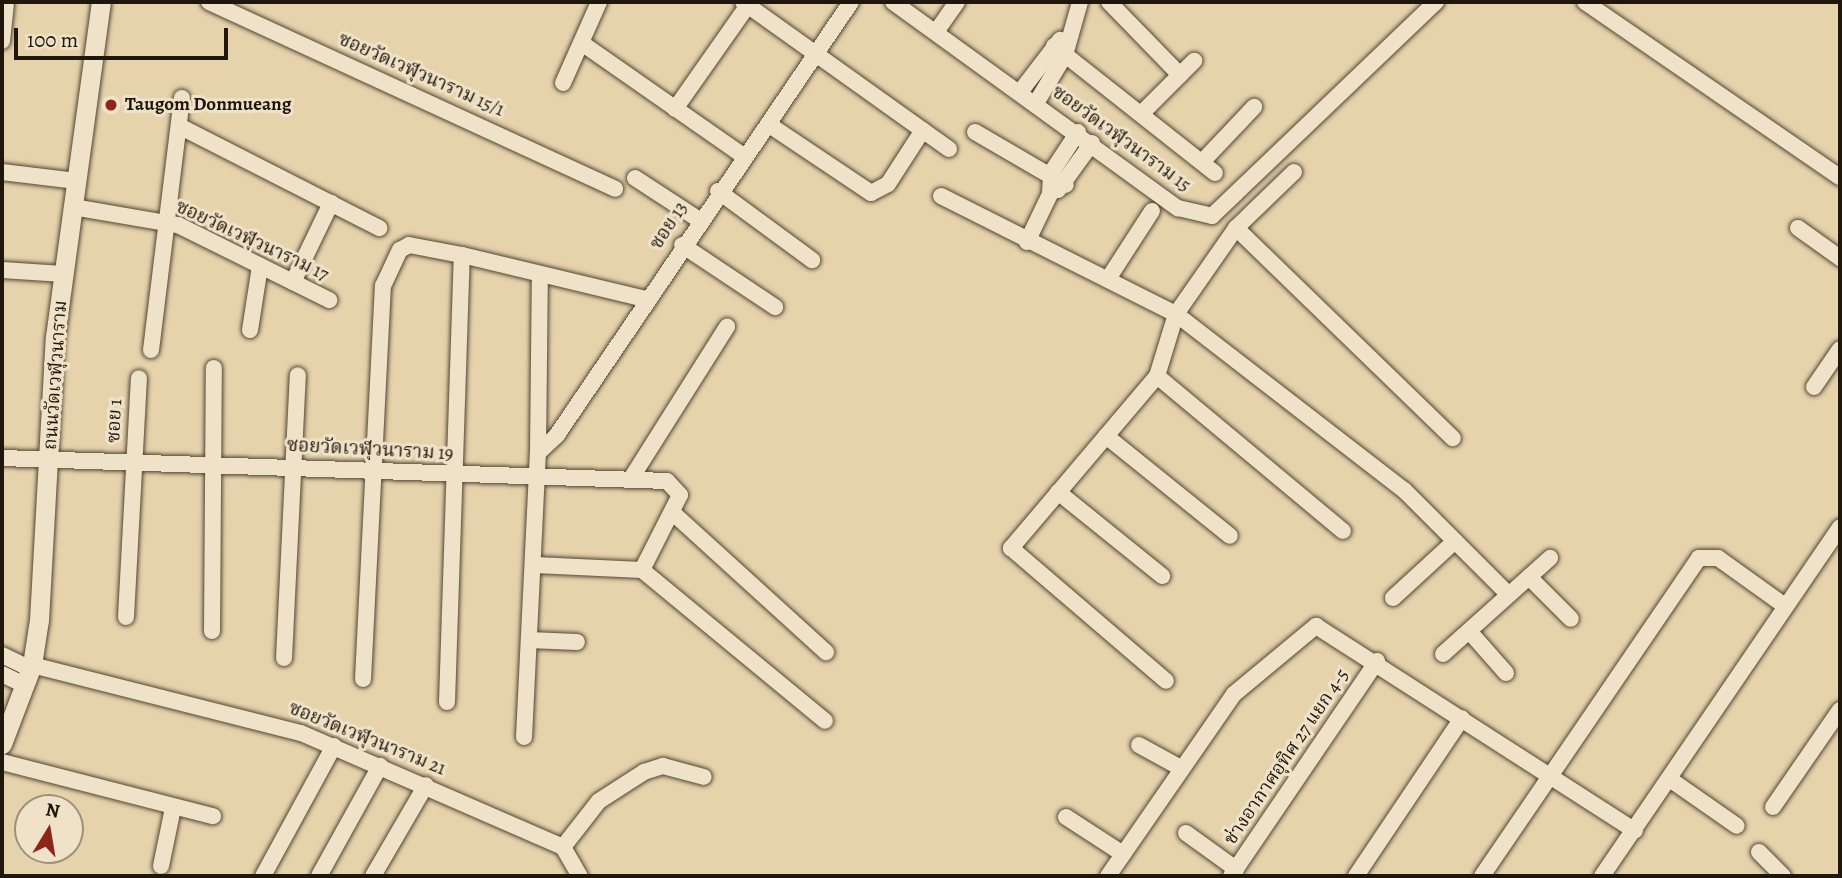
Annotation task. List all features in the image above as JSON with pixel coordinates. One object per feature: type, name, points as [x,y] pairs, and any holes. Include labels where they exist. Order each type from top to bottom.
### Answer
[{"type":"street","points":[[2,41],[6,2]]},
{"type":"street","name":"ถนนวัดเวฬุวนาราม","points":[[2,744],[29,673],[50,461],[63,274],[100,2]]},
{"type":"street","name":"ซอยวัดเวฬุวนาราม 15/1","points":[[209,2],[615,189]]},
{"type":"street","points":[[563,83],[583,44],[599,2]]},
{"type":"street","name":"ซอย 13","points":[[538,453],[557,435],[698,219],[742,155],[768,124],[851,2]]},
{"type":"street","name":"ซอยวัดเวฬุวนาราม 15","points":[[893,2],[1077,132],[1178,208],[1212,216],[1436,2]]},
{"type":"street","points":[[936,32],[957,2]]},
{"type":"street","points":[[1036,103],[1080,2]]},
{"type":"street","points":[[1109,2],[1180,75]]},
{"type":"street","points":[[1585,2],[1840,177]]},
{"type":"street","points":[[675,108],[745,3],[949,149]]},
{"type":"street","points":[[583,44],[742,155]]},
{"type":"street","points":[[1020,92],[1059,51]]},
{"type":"street","points":[[1059,51],[1142,113],[1215,173]]},
{"type":"street","points":[[1142,113],[1194,61]]},
{"type":"street","points":[[150,349],[182,98]]},
{"type":"street","points":[[1202,162],[1254,107]]},
{"type":"street","points":[[768,124],[871,193],[888,184],[923,130]]},
{"type":"street","points":[[178,126],[379,228]]},
{"type":"street","points":[[975,132],[1051,173],[1066,185]]},
{"type":"street","points":[[1027,242],[1049,194],[1051,173],[1077,132]]},
{"type":"street","points":[[1049,194],[1066,185],[1092,143]]},
{"type":"street","points":[[1166,681],[1011,548],[1157,376],[1176,314],[1236,228],[1294,172]]},
{"type":"street","points":[[2,173],[76,181]]},
{"type":"street","points":[[635,178],[698,219]]},
{"type":"street","points":[[718,191],[813,260]]},
{"type":"street","points":[[941,196],[1027,242],[1176,314],[1404,490],[1509,595]]},
{"type":"street","points":[[293,282],[331,203]]},
{"type":"street","name":"ซอยวัดเวฬุวนาราม 17","points":[[73,207],[165,221],[329,300]]},
{"type":"street","points":[[1108,279],[1153,211]]},
{"type":"street","points":[[1236,228],[1454,438]]},
{"type":"street","points":[[1798,228],[1840,258]]},
{"type":"street","points":[[363,679],[378,472],[383,286],[389,265],[409,244],[645,299]]},
{"type":"street","points":[[682,245],[775,307]]},
{"type":"street","points":[[447,702],[458,475],[462,255]]},
{"type":"street","points":[[3,264],[63,274]]},
{"type":"street","points":[[250,330],[260,266]]},
{"type":"street","points":[[524,737],[535,565],[540,274]]},
{"type":"street","points":[[632,477],[727,327]]},
{"type":"street","points":[[1814,387],[1840,349]]},
{"type":"street","points":[[212,631],[214,368]]},
{"type":"street","points":[[284,658],[298,375]]},
{"type":"street","points":[[1157,376],[1343,531]]},
{"type":"street","name":"ซอย 1","points":[[126,617],[139,378]]},
{"type":"street","points":[[1106,436],[1230,536]]},
{"type":"street","name":"ซอยวัดเวฬุวนาราม 19","points":[[2,458],[536,478],[632,477],[667,481],[680,495],[673,513]]},
{"type":"street","points":[[1058,492],[1163,576]]},
{"type":"street","points":[[642,570],[673,513],[826,652]]},
{"type":"street","points":[[1602,876],[1671,780],[1840,527]]},
{"type":"street","points":[[1393,598],[1455,541]]},
{"type":"street","points":[[1443,654],[1549,558]]},
{"type":"street","points":[[1482,876],[1699,558],[1718,558],[1785,606]]},
{"type":"street","points":[[535,565],[642,570],[825,720]]},
{"type":"street","points":[[1529,577],[1571,619]]},
{"type":"street","points":[[1108,876],[1234,694],[1305,629],[1316,626],[1377,661],[1551,773],[1634,831]]},
{"type":"street","points":[[1469,631],[1506,673]]},
{"type":"street","points":[[529,640],[577,642]]},
{"type":"street","points":[[2,655],[29,673]]},
{"type":"street","name":"ช่างอากาศอุทิศ 27 แยก 4-5","points":[[1233,873],[1377,661]]},
{"type":"street","points":[[2,674],[29,673]]},
{"type":"street","name":"ซอยวัดเวฬุวนาราม 21","points":[[29,673],[263,721],[334,746],[563,847]]},
{"type":"street","points":[[1773,807],[1840,710]]},
{"type":"street","points":[[1356,876],[1462,718]]},
{"type":"street","points":[[1139,745],[1181,768]]},
{"type":"street","points":[[263,876],[334,746]]},
{"type":"street","points":[[2,762],[173,808],[213,816]]},
{"type":"street","points":[[319,876],[380,766]]},
{"type":"street","points":[[580,876],[563,847],[600,802],[644,772],[663,766],[704,777]]},
{"type":"street","points":[[1671,780],[1737,826]]},
{"type":"street","points":[[373,876],[426,785]]},
{"type":"street","points":[[161,866],[173,808]]},
{"type":"street","points":[[1066,817],[1123,855]]},
{"type":"street","points":[[1186,833],[1233,873]]},
{"type":"street","points":[[1759,852],[1783,876]]},
{"type":"place","name":"Taugom Donmueang","points":[[111,105]]}]
